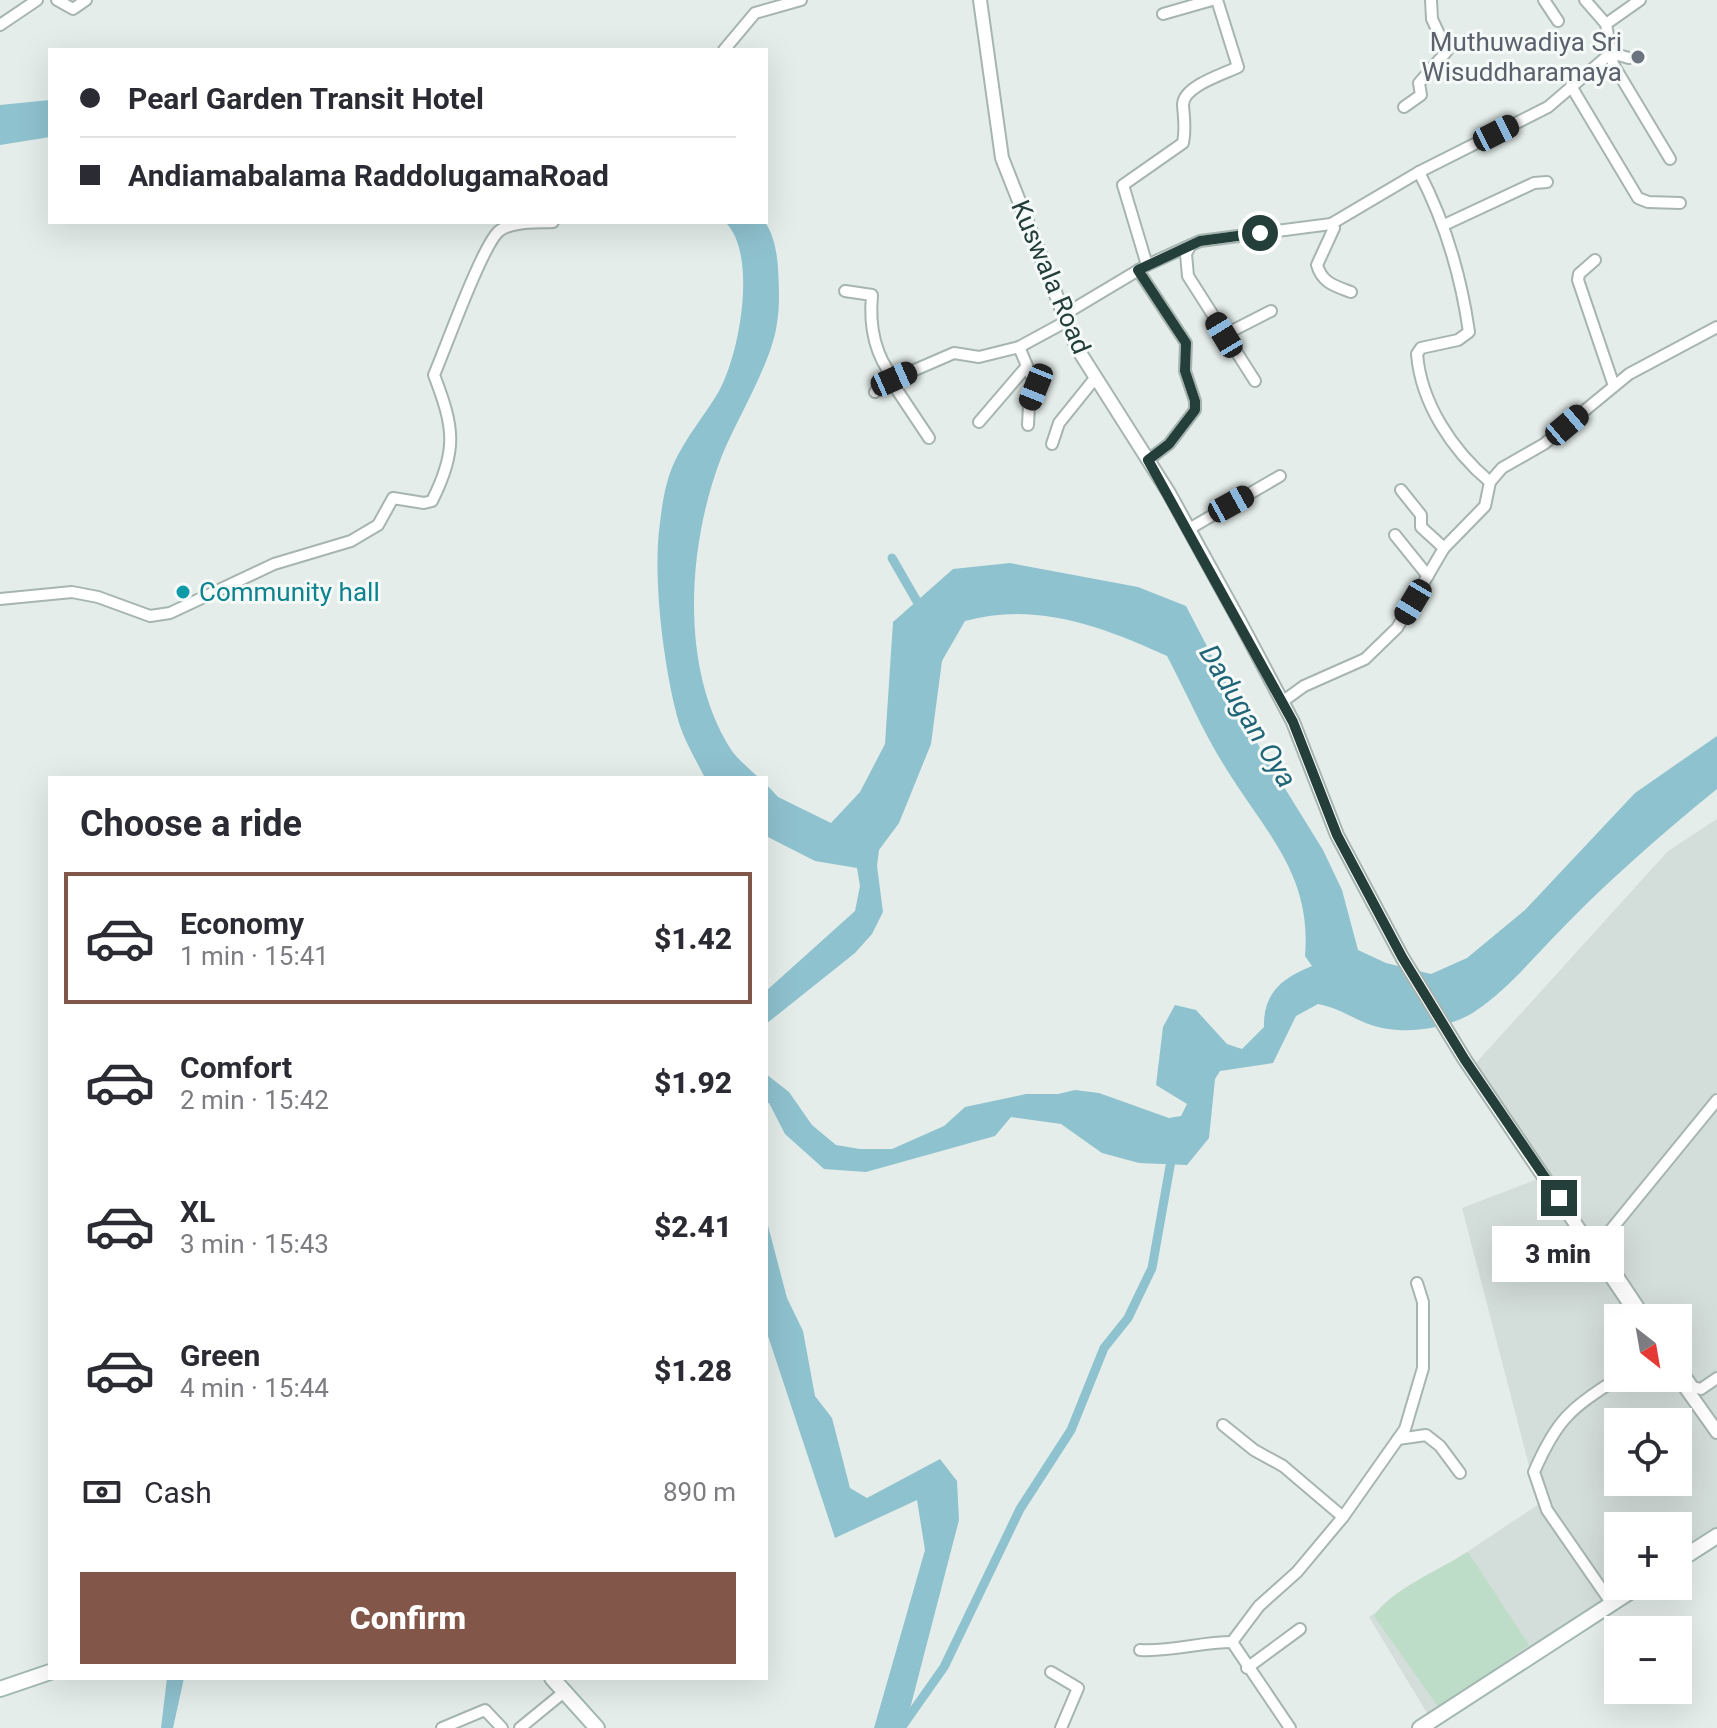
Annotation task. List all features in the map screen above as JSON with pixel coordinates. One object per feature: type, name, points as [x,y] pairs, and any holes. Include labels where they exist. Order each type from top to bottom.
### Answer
[{"type":"main road","points":[[1692,1552],[1717,1536]]},
{"type":"main road","points":[[1420,1728],[1618,1600]]},
{"type":"main road","points":[[0,1689],[48,1673]]},
{"type":"main road","points":[[558,1682],[597,1728]]},
{"type":"street","points":[[0,25],[37,0]]},
{"type":"street","points":[[57,0],[73,9],[86,0]]},
{"type":"street","points":[[726,48],[755,13],[801,0]]},
{"type":"street","name":"Kuswala Road","points":[[980,0],[1002,158],[1077,348],[1189,529],[1282,702],[1310,761],[1337,835],[1402,957],[1465,1060],[1630,1304]]},
{"type":"street","points":[[1148,460],[1169,444],[1195,410],[1195,401],[1185,371],[1186,343],[1142,268],[1123,185],[1183,143],[1187,124],[1183,105],[1190,91],[1238,67],[1214,0],[1163,14]]},
{"type":"street","points":[[1404,107],[1421,95],[1419,83],[1447,51],[1432,19],[1431,0]]},
{"type":"street","points":[[1544,0],[1558,21]]},
{"type":"street","points":[[1585,0],[1606,24],[1613,64],[1670,159]]},
{"type":"street","points":[[1606,24],[1640,0]]},
{"type":"street","points":[[1611,53],[1629,58]]},
{"type":"street","points":[[875,392],[892,380],[954,353],[979,357],[1019,347],[1142,268],[1190,246],[1236,235],[1306,230],[1331,224],[1419,172],[1548,107],[1611,53]]},
{"type":"street","points":[[1571,86],[1638,198],[1648,202],[1680,203]]},
{"type":"street","points":[[1419,172],[1444,225],[1465,301],[1469,332],[1458,340],[1421,348],[1417,354],[1418,370],[1426,397],[1453,442],[1490,482]]},
{"type":"street","points":[[1444,225],[1534,183],[1547,182]]},
{"type":"street","points":[[0,599],[72,592],[98,597],[150,616],[170,613],[274,564],[351,541],[378,525],[393,498],[424,503],[432,501],[453,444],[451,418],[434,375],[486,252],[498,231],[511,225],[525,224]]},
{"type":"street","points":[[1331,224],[1334,228],[1317,265],[1320,276],[1329,284],[1351,292]]},
{"type":"street","points":[[1190,246],[1186,254],[1188,276],[1255,381]]},
{"type":"street","points":[[1595,260],[1579,274],[1578,280],[1614,386]]},
{"type":"street","points":[[845,291],[872,295],[869,326],[885,368],[929,438]]},
{"type":"street","points":[[1224,335],[1271,311]]},
{"type":"street","points":[[1282,702],[1304,686],[1365,659],[1397,628],[1444,548],[1485,506],[1490,482],[1502,468],[1544,444],[1614,386],[1717,327]]},
{"type":"street","points":[[1019,347],[1036,387],[1029,405],[1028,425]]},
{"type":"street","points":[[979,422],[1027,366]]},
{"type":"street","points":[[1052,444],[1059,423],[1096,377]]},
{"type":"street","points":[[1189,529],[1280,476]]},
{"type":"street","points":[[1401,490],[1421,515],[1421,527],[1444,548]]},
{"type":"street","points":[[1395,535],[1428,576]]},
{"type":"street","points":[[1637,1304],[1600,1249],[1601,1242],[1717,1100]]},
{"type":"street","points":[[1232,1642],[1259,1606],[1297,1572],[1343,1517],[1398,1439],[1417,1396],[1423,1368],[1423,1302],[1417,1283]]},
{"type":"street","points":[[1692,1386],[1701,1389],[1717,1378]]},
{"type":"street","points":[[1604,1389],[1561,1421],[1552,1432],[1534,1472],[1547,1510],[1612,1604]]},
{"type":"street","points":[[1689,1392],[1717,1432]]},
{"type":"street","points":[[1223,1425],[1254,1450],[1283,1466],[1343,1517]]},
{"type":"street","points":[[1398,1439],[1426,1435],[1440,1446],[1460,1473]]},
{"type":"street","points":[[1247,1668],[1300,1629]]},
{"type":"street","points":[[1140,1650],[1167,1652],[1195,1642],[1232,1642]]},
{"type":"street","points":[[1232,1642],[1290,1728]]},
{"type":"street","points":[[1051,1672],[1078,1688],[1061,1728]]},
{"type":"street","points":[[520,1728],[558,1682]]},
{"type":"street","points":[[442,1728],[485,1710],[502,1728]]},
{"type":"shaded area","points":[[1717,819],[1717,1530],[1692,1547],[1692,1512],[1604,1512],[1604,1600],[1610,1600],[1430,1718],[1369,1617],[1539,1504],[1462,1208],[1543,1177],[1475,1064],[1668,851]]},
{"type":"green space","points":[[1468,1552],[1529,1645],[1439,1708],[1374,1616],[1403,1589]]},
{"type":"water","points":[[48,100],[48,137],[0,145],[0,105]]},
{"type":"water","points":[[726,224],[766,224],[777,256],[779,309],[768,356],[721,458],[710,492],[701,528],[694,604],[702,680],[714,716],[730,748],[757,776],[704,776],[684,737],[674,702],[664,651],[658,545],[662,508],[674,463],[719,391],[739,329],[743,279],[735,237]]},
{"type":"water","points":[[1010,563],[1138,587],[1186,606],[1260,748],[1323,850],[1342,890],[1358,950],[1386,963],[1431,974],[1467,958],[1525,910],[1635,793],[1717,736],[1717,789],[1610,882],[1505,987],[1466,1017],[1437,1027],[1407,1030],[1374,1026],[1318,1004],[1296,1016],[1273,1063],[1220,1071],[1215,1079],[1209,1138],[1187,1165],[1139,1163],[1102,1153],[1061,1124],[1011,1117],[995,1136],[866,1172],[824,1169],[785,1134],[768,1103],[768,1076],[789,1092],[812,1125],[836,1145],[860,1149],[892,1149],[944,1126],[965,1107],[1026,1094],[1058,1094],[1075,1090],[1099,1093],[1169,1118],[1181,1116],[1187,1104],[1156,1085],[1163,1027],[1175,1005],[1196,1010],[1227,1044],[1242,1049],[1264,1027],[1267,1005],[1276,988],[1312,966],[1305,956],[1305,927],[1294,878],[1271,835],[1219,756],[1167,656],[1119,635],[1069,620],[1017,614],[991,616],[965,621],[942,661],[931,744],[899,823],[879,850],[877,866],[883,912],[872,934],[855,953],[768,1022],[768,989],[855,911],[860,886],[857,868],[815,861],[768,837],[768,786],[778,797],[831,823],[860,792],[885,744],[893,622],[953,569]]},
{"type":"water","points":[[768,1226],[787,1298],[803,1331],[815,1396],[832,1418],[850,1488],[867,1498],[940,1459],[957,1481],[959,1520],[905,1728],[874,1728],[925,1550],[917,1500],[835,1538],[768,1336]]},
{"type":"water","points":[[167,1680],[184,1680],[173,1728],[161,1728]]},
{"type":"waterway","points":[[892,558],[922,610]]},
{"type":"waterway","points":[[901,1728],[944,1667],[1020,1509],[1071,1430],[1104,1348],[1128,1318],[1152,1268],[1172,1155]]},
{"type":"place","name":"Muthuwadiya Sri Wisuddharamaya","points":[[1638,57]]},
{"type":"place","name":"Community hall","points":[[183,592]]},
{"type":"route","points":[[1260,233],[1200,241],[1138,270],[1186,343],[1185,371],[1195,401],[1195,410],[1169,444],[1148,460],[1228,599],[1293,722],[1337,835],[1402,957],[1465,1060],[1559,1198]]},
{"type":"water label","name":"Dadugan Oya","points":[[1248,716]]}]
